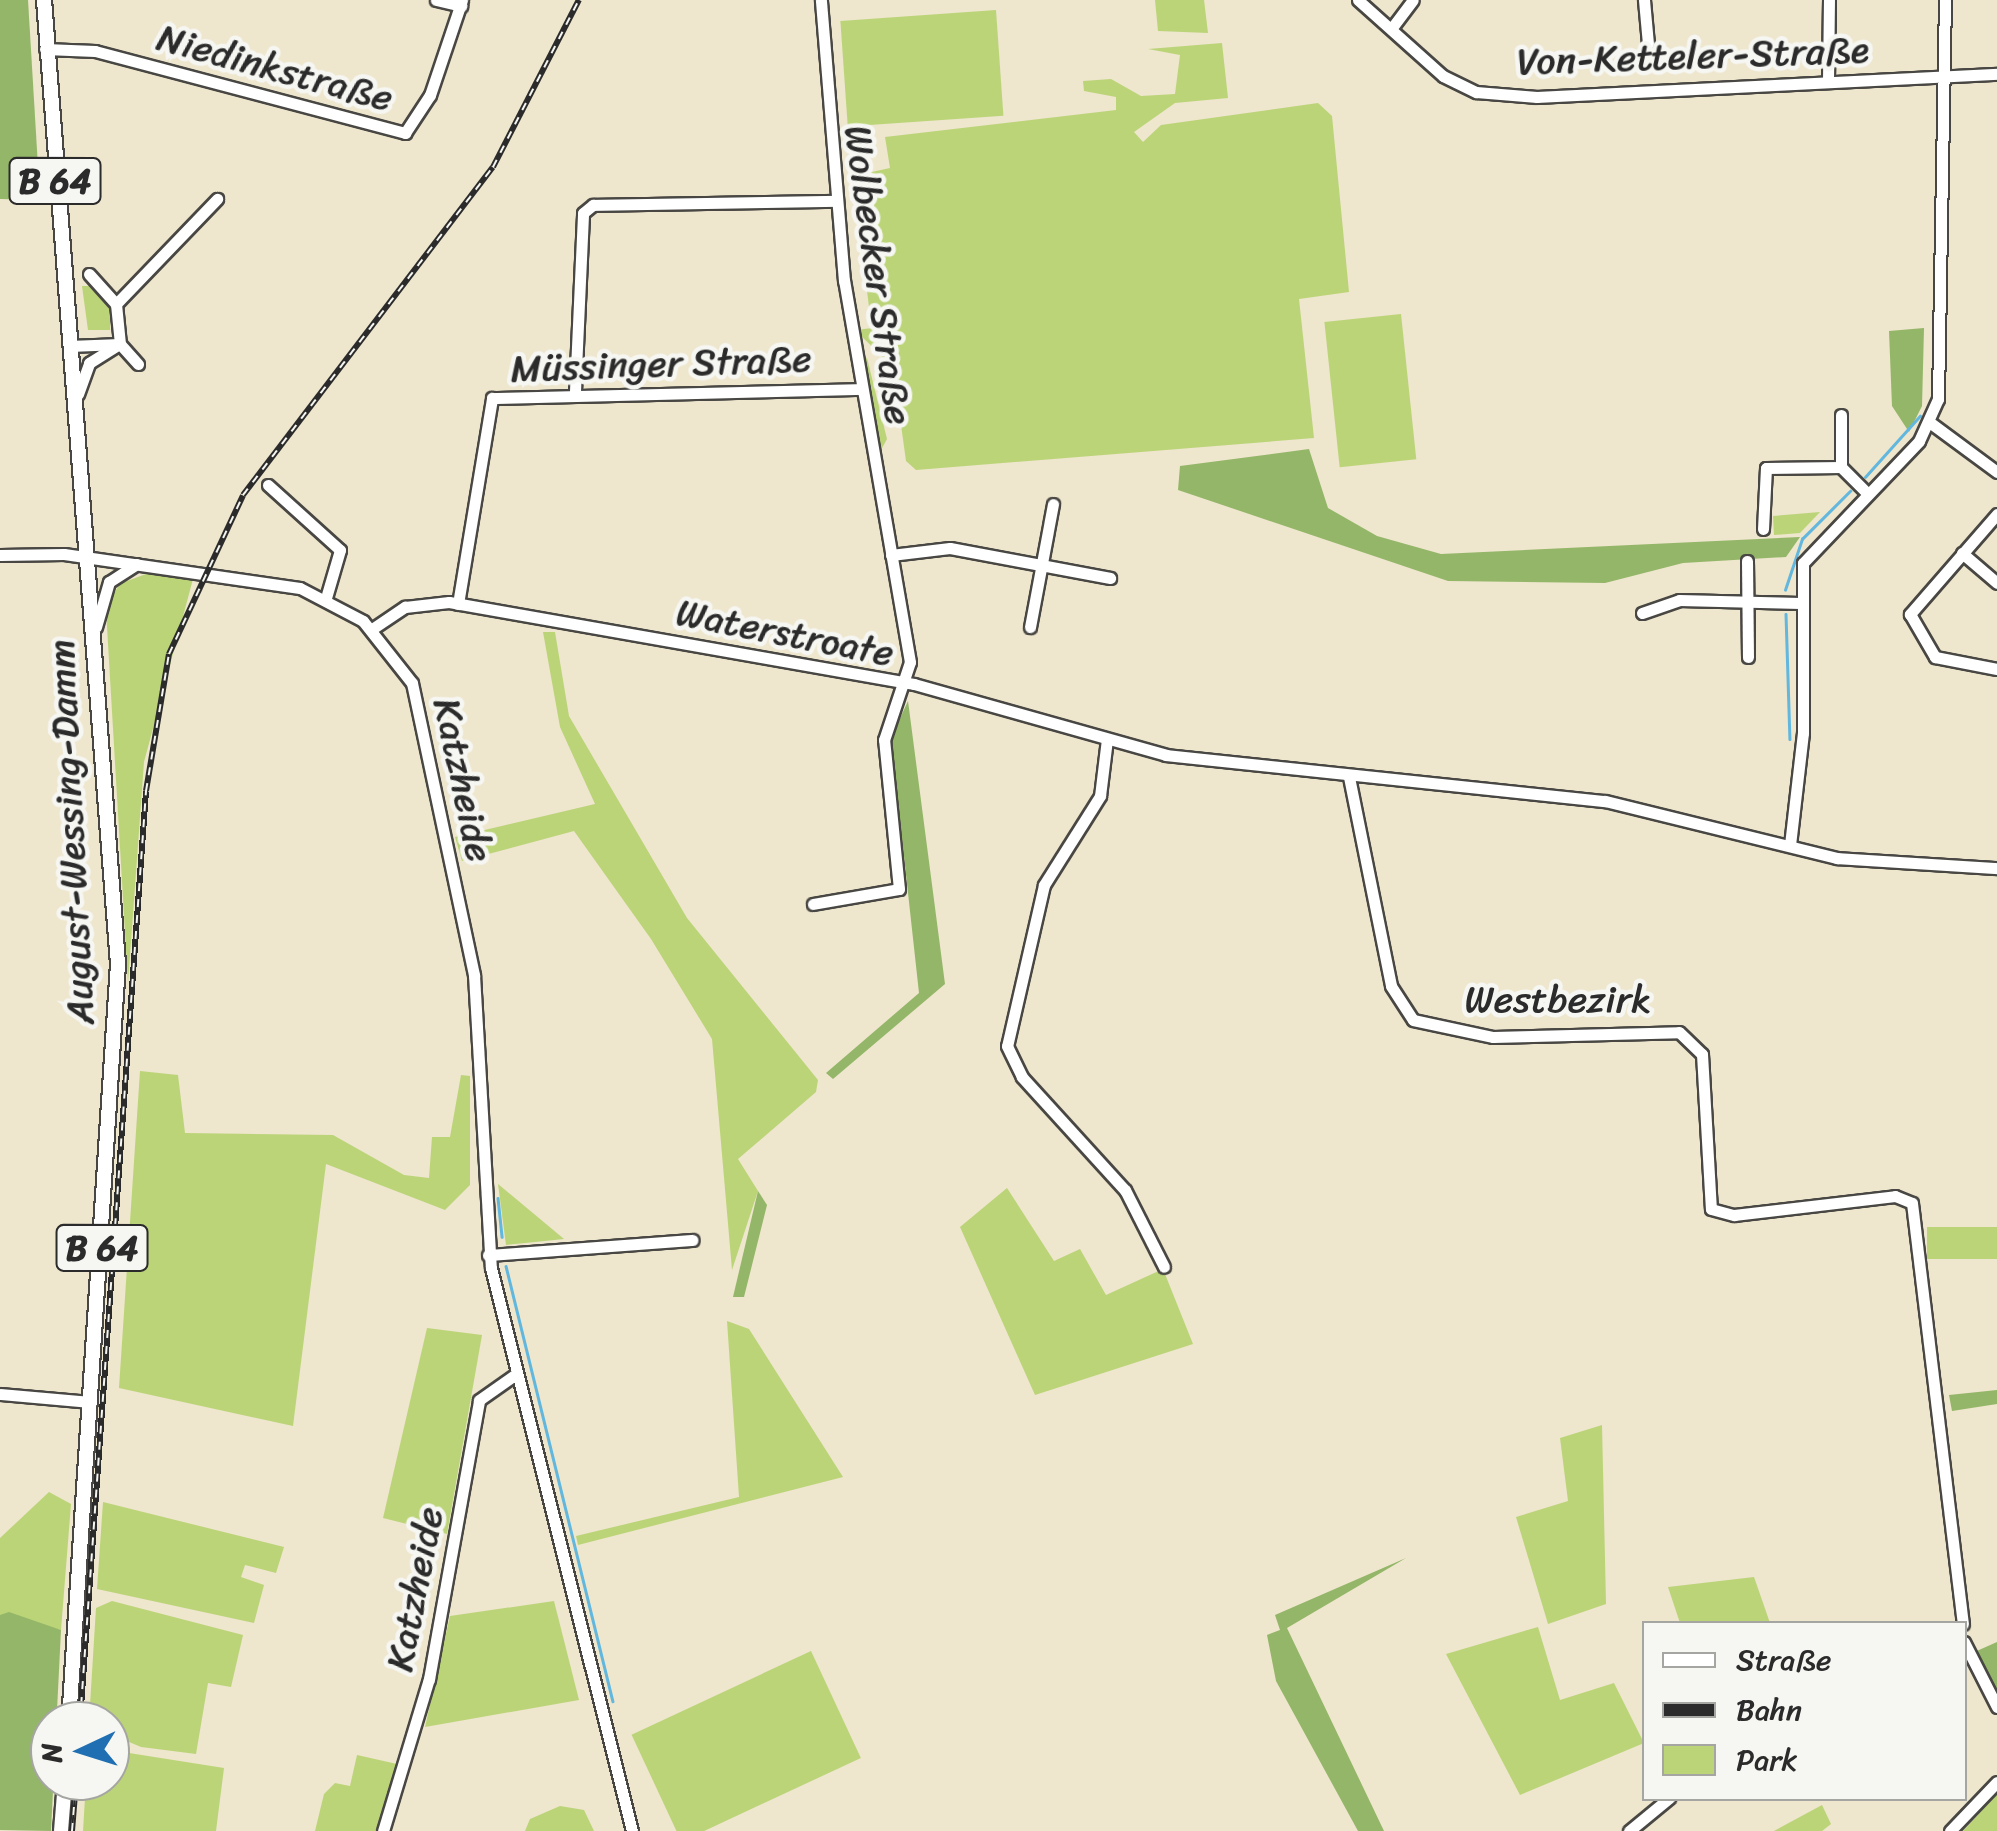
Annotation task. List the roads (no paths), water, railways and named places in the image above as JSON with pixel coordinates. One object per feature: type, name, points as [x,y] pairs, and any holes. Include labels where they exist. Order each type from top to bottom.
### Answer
[{"type":"main road","name":"August-Wessing-Damm","points":[[44,0],[118,1006],[70,1701]]},
{"type":"main road","points":[[61,1831],[63,1801]]},
{"type":"street","points":[[436,0],[462,3]]},
{"type":"street","name":"Wolbecker Straße","points":[[821,0],[834,201],[860,389],[910,654],[905,682]]},
{"type":"street","name":"Von-Ketteler-Straße","points":[[1358,0],[1394,25],[1444,76],[1476,92],[1997,74]]},
{"type":"street","points":[[1394,25],[1413,0]]},
{"type":"street","points":[[1644,0],[1648,44]]},
{"type":"street","points":[[1828,81],[1829,0]]},
{"type":"street","points":[[1790,845],[1803,732],[1803,563],[1932,424],[1941,372],[1945,0]]},
{"type":"street","name":"Niedinkstraße","points":[[45,48],[95,50],[395,134],[416,122],[430,95],[462,3]]},
{"type":"street","points":[[116,304],[216,199]]},
{"type":"street","points":[[575,392],[583,213],[593,205],[834,201]]},
{"type":"street","points":[[89,274],[116,304],[120,344],[138,364]]},
{"type":"street","points":[[69,346],[120,344]]},
{"type":"street","points":[[75,425],[86,367],[120,344]]},
{"type":"street","name":"Müssinger Straße","points":[[458,604],[486,408],[503,393],[860,389]]},
{"type":"street","points":[[1841,416],[1842,467],[1866,493]]},
{"type":"street","points":[[1932,424],[1997,472]]},
{"type":"street","points":[[1763,529],[1766,468],[1842,467]]},
{"type":"street","points":[[268,485],[340,550],[326,598]]},
{"type":"street","points":[[1030,626],[1053,504]]},
{"type":"street","points":[[1997,514],[1910,614],[1935,658],[1997,669]]},
{"type":"street","points":[[891,555],[939,547],[1110,578]]},
{"type":"street","name":"Katzheide","points":[[0,554],[142,563],[326,598],[372,629],[400,662],[423,714],[471,958],[488,1255],[632,1831]]},
{"type":"street","points":[[1962,554],[1997,582]]},
{"type":"street","points":[[1747,560],[1748,656]]},
{"type":"street","points":[[93,642],[107,586],[142,563]]},
{"type":"street","points":[[1642,612],[1678,600],[1800,603]]},
{"type":"street","name":"Waterstroate","points":[[372,629],[404,607],[458,604],[905,682],[884,740],[899,889],[813,904]]},
{"type":"street","points":[[905,682],[1107,739],[1349,777],[1605,801],[1838,858],[1997,868]]},
{"type":"street","points":[[1107,739],[1100,796],[1044,885],[1008,1046],[1022,1077],[1126,1190],[1164,1267]]},
{"type":"street","name":"Westbezirk","points":[[1349,777],[1391,986],[1413,1020],[1493,1037],[1679,1032],[1702,1054],[1717,1214],[1895,1196],[1912,1203],[1962,1621]]},
{"type":"street","points":[[488,1255],[692,1240]]},
{"type":"street","name":"Katzheide","points":[[383,1831],[429,1679],[479,1400],[516,1374]]},
{"type":"street","points":[[0,1394],[92,1402]]},
{"type":"street","points":[[1967,1662],[1997,1707]]},
{"type":"street","points":[[1950,1831],[1997,1782]]},
{"type":"street","points":[[1630,1831],[1666,1801]]},
{"type":"waterway","points":[[1865,477],[1920,416]]},
{"type":"waterway","points":[[1785,590],[1802,539],[1850,491]]},
{"type":"waterway","points":[[1786,614],[1790,739]]},
{"type":"waterway","points":[[498,1198],[502,1237]]},
{"type":"waterway","points":[[506,1266],[613,1701]]},
{"type":"railway","points":[[81,1701],[146,791],[169,654],[243,495],[493,167],[579,0]]},
{"type":"railway","points":[[72,1831],[74,1801]]}]
